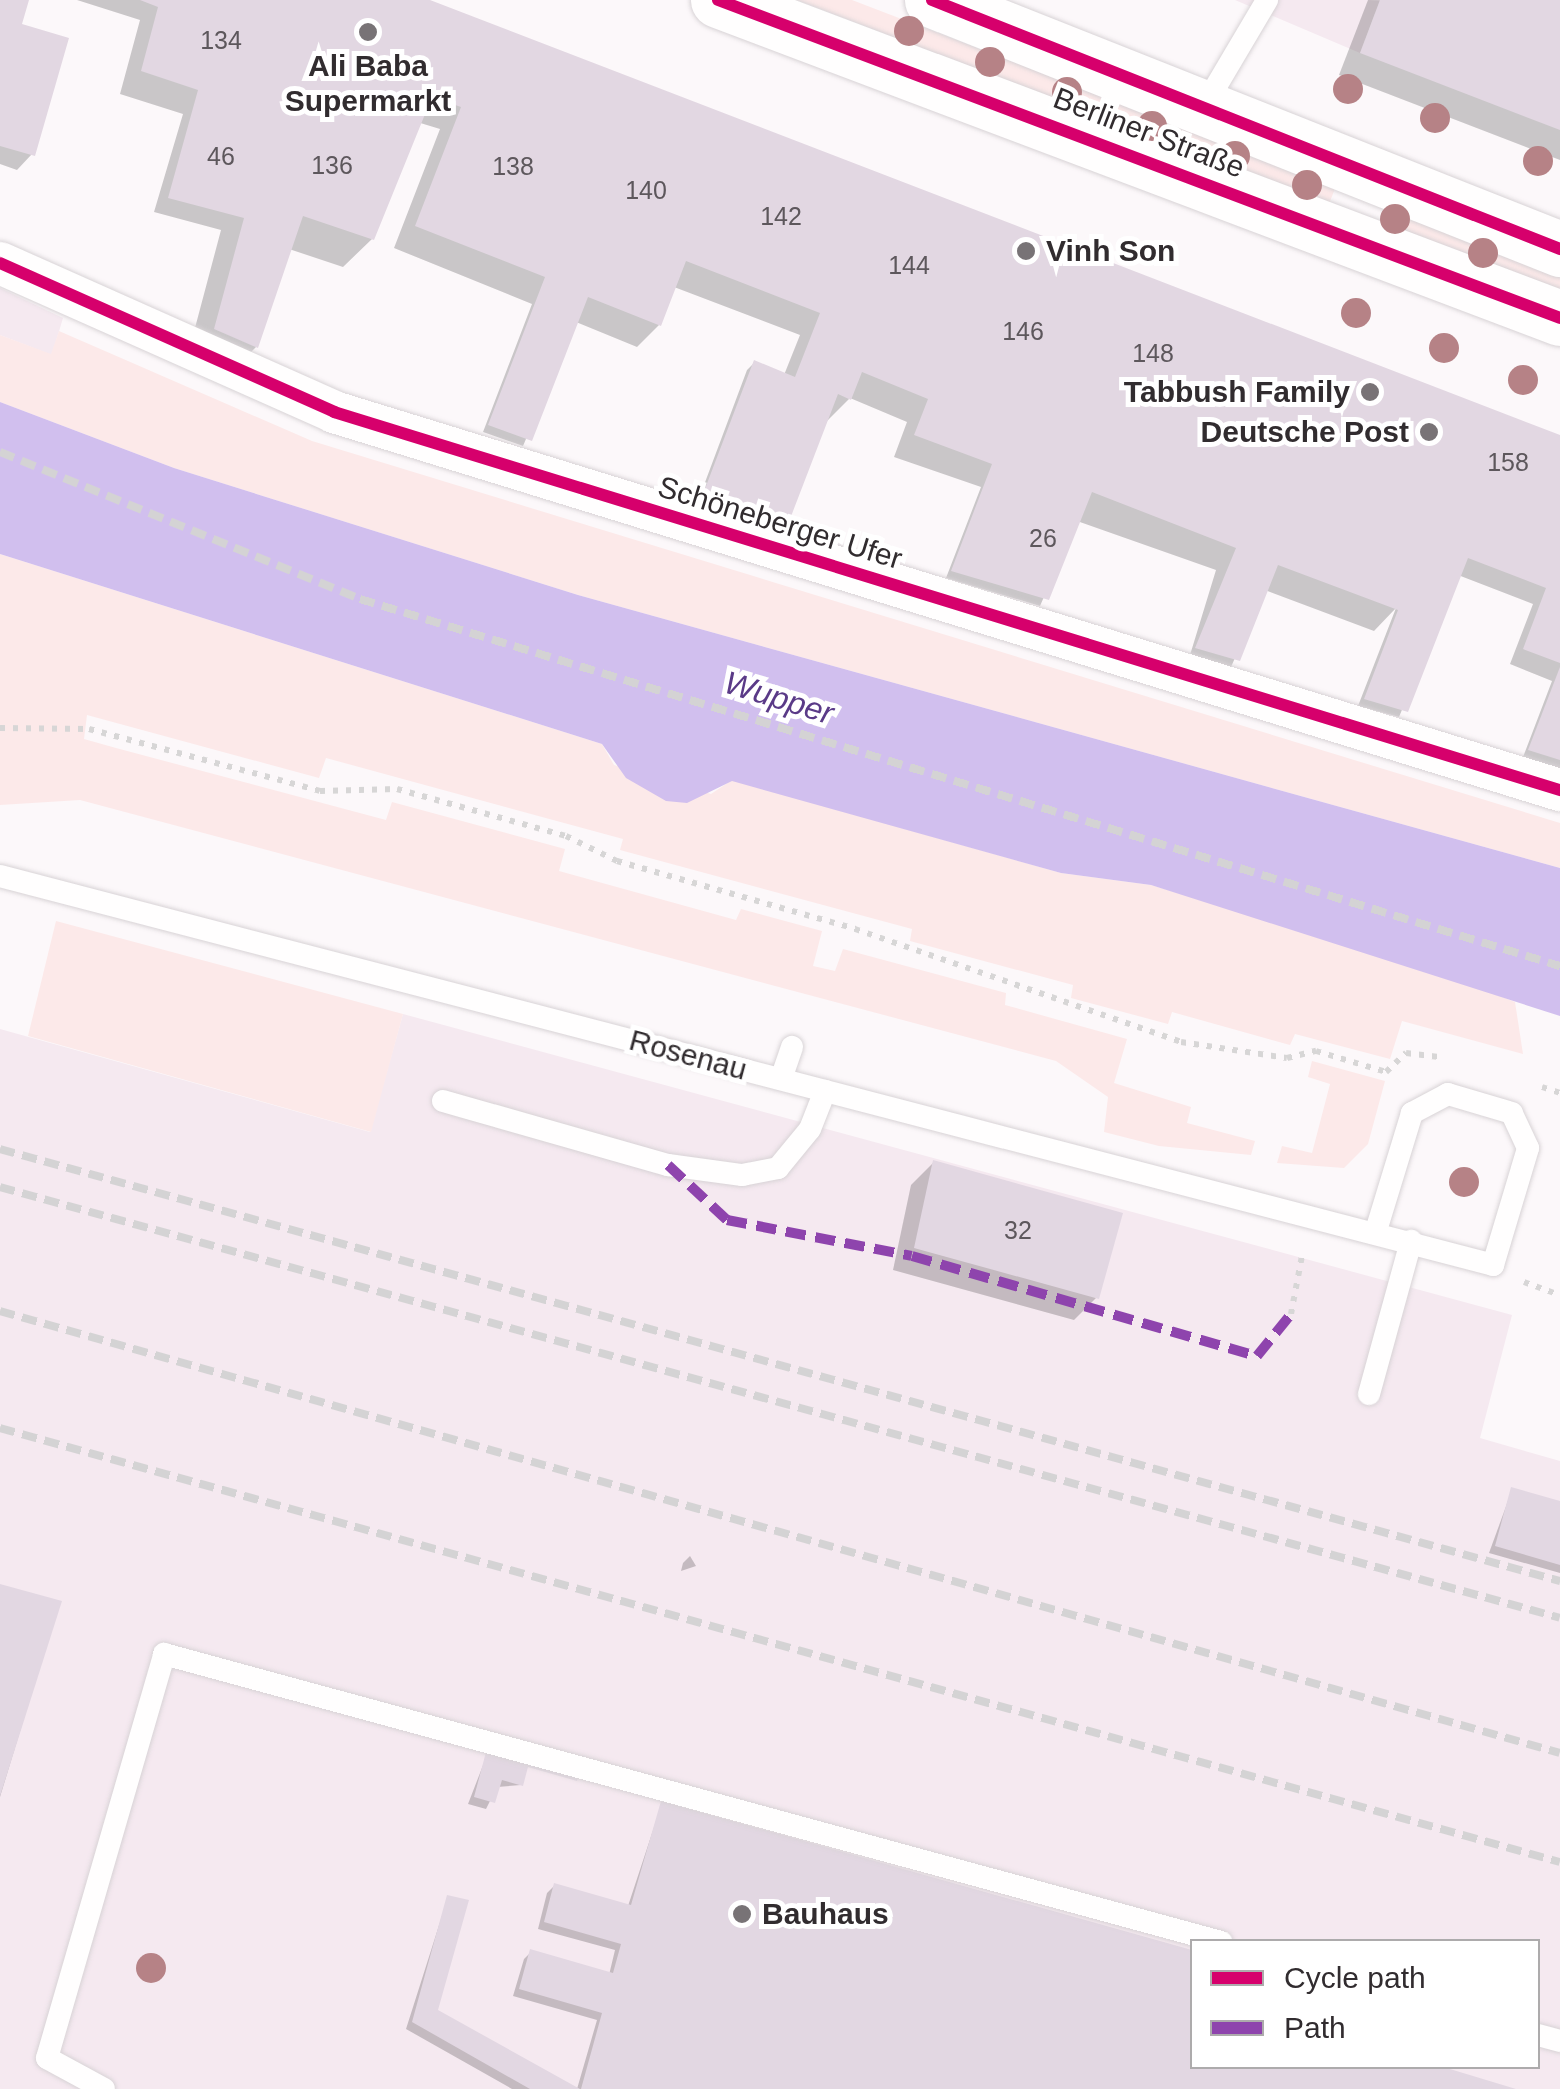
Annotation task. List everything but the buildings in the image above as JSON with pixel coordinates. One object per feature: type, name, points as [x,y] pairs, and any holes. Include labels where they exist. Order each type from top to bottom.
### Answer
[{"type":"main road","name":"Berliner Straße","points":[[718,0],[1560,318]]},
{"type":"main road","name":"Berliner Straße","points":[[932,0],[1205,104],[1560,249]]},
{"type":"street","name":"Schöneberger Ufer","points":[[0,263],[334,412],[1560,790]]},
{"type":"lane","points":[[1205,104],[1267,0]]},
{"type":"lane","name":"Rosenau","points":[[0,876],[1178,1186],[1311,1211],[1376,1231],[1494,1265],[1528,1148],[1512,1113],[1448,1094],[1412,1113],[1376,1231]]},
{"type":"lane","points":[[782,1079],[792,1047]]},
{"type":"lane","points":[[442,1101],[668,1165],[742,1175],[778,1168],[810,1130],[825,1092]]},
{"type":"lane","points":[[1369,1394],[1412,1241]]},
{"type":"lane","points":[[104,2089],[47,2058],[164,1654],[1211,1939]]},
{"type":"path","points":[[0,728],[89,730],[320,791],[397,790],[566,836],[617,861],[854,930],[1163,1036],[1287,1058],[1316,1051],[1386,1072]]},
{"type":"path","points":[[1291,1314],[1311,1211]]},
{"type":"shaded area","points":[[797,0],[852,0],[1336,186],[1329,204]]},
{"type":"shaded area","points":[[1235,0],[1380,0],[1360,53]]},
{"type":"shaded area","points":[[1386,206],[1560,273],[1560,292],[1380,223]]},
{"type":"shaded area","points":[[0,288],[63,318],[52,355],[0,335]]},
{"type":"shaded area","points":[[59,331],[312,441],[1560,823],[1560,868],[578,595],[174,468],[0,402],[0,335],[51,354]]},
{"type":"shaded area","points":[[0,554],[602,744],[614,765],[711,794],[732,780],[1061,873],[1151,885],[1430,968],[1515,1002],[1523,1054],[1402,1021],[1390,1059],[1295,1034],[1290,1045],[1172,1012],[1168,1024],[1071,998],[1073,985],[910,941],[912,929],[620,850],[623,839],[326,758],[319,778],[87,715],[84,739],[386,820],[392,802],[565,849],[559,871],[736,920],[741,909],[822,931],[813,966],[835,971],[843,949],[1006,993],[1005,1005],[1127,1039],[1114,1083],[1191,1107],[1187,1123],[1255,1141],[1251,1155],[1159,1146],[1104,1132],[1108,1097],[1056,1061],[80,800],[0,805]]},
{"type":"shaded area","points":[[56,921],[403,1014],[371,1132],[28,1036]]},
{"type":"shaded area","points":[[403,1014],[1512,1315],[1480,1438],[1560,1461],[1560,2089],[0,2089],[0,1029],[370,1132]]},
{"type":"shaded area","points":[[1312,1061],[1385,1081],[1368,1144],[1344,1168],[1277,1163],[1282,1146],[1312,1153],[1330,1084],[1308,1077]]},
{"type":"water","name":"Wupper","points":[[0,402],[174,468],[578,595],[1560,868],[1560,1016],[1151,885],[1061,873],[732,781],[687,803],[666,801],[626,778],[602,744],[0,554]]},
{"type":"railway","points":[[0,452],[360,599],[1560,966]]},
{"type":"railway","points":[[0,1149],[1560,1581]]},
{"type":"railway","points":[[0,1187],[1560,1618]]},
{"type":"railway","points":[[0,1311],[1560,1753]]},
{"type":"railway","points":[[0,1428],[1560,1862]]},
{"type":"marked path","points":[[668,1165],[727,1220],[912,1256],[1257,1356],[1291,1314]]},
{"type":"cycle path","points":[[718,0],[1560,318]]},
{"type":"cycle path","points":[[932,0],[1560,249]]},
{"type":"cycle path","points":[[0,263],[334,412],[1560,790]]},
{"type":"place","name":"Ali Baba Supermarkt","points":[[368,32]]},
{"type":"place","name":"Vinh Son","points":[[1026,251]]},
{"type":"place","name":"Tabbush Family","points":[[1370,392]]},
{"type":"place","name":"Deutsche Post","points":[[1429,432]]},
{"type":"place","name":"Bauhaus","points":[[742,1914]]}]
